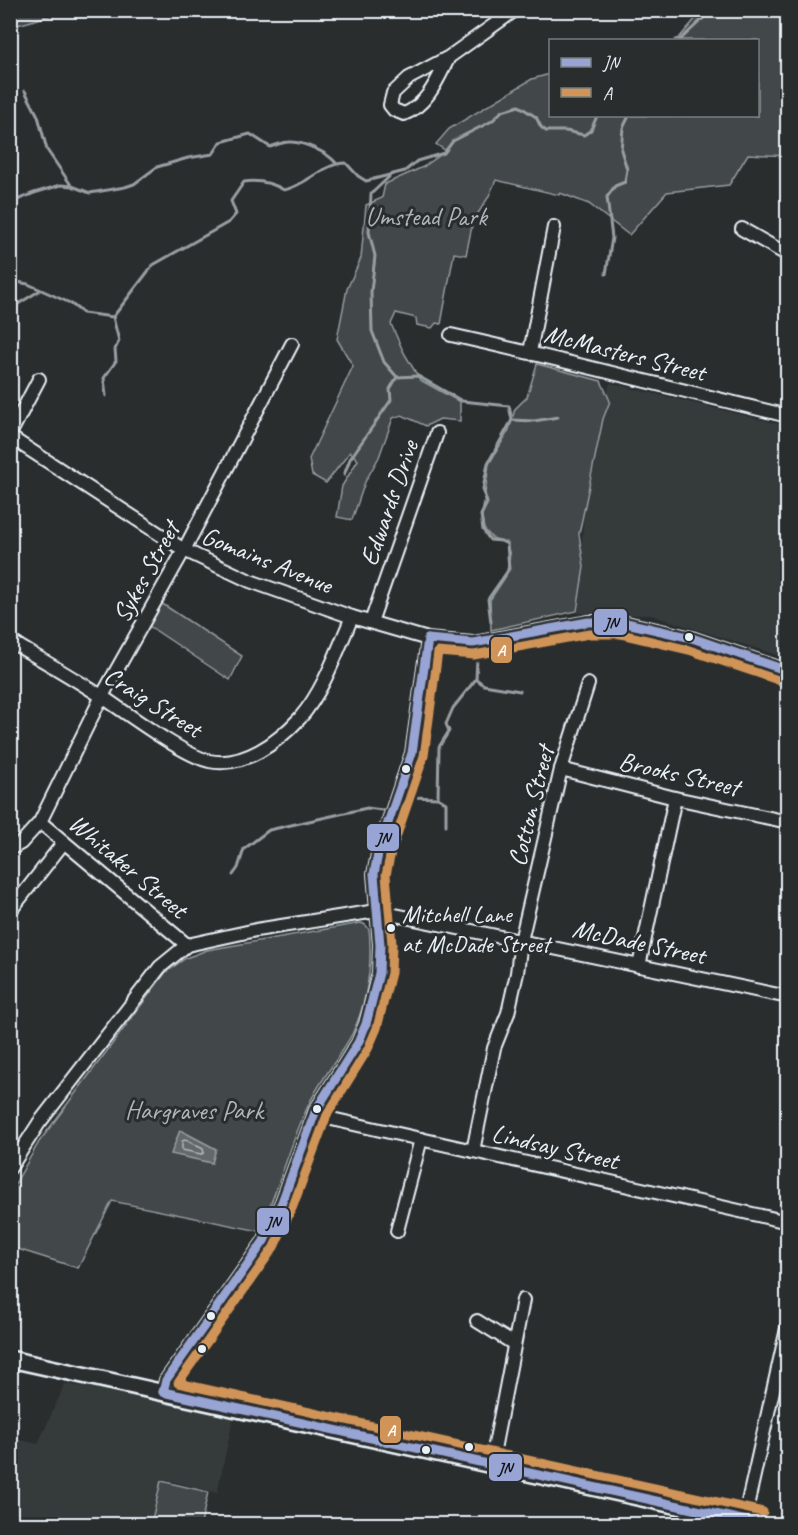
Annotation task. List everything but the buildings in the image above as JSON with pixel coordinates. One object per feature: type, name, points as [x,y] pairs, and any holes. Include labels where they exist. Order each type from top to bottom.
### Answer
[{"type":"street","points":[[449,57],[433,88],[416,108],[404,114],[393,110],[389,102],[399,87],[409,78],[449,57],[515,10]]},
{"type":"street","points":[[530,352],[554,227]]},
{"type":"street","points":[[742,229],[788,255]]},
{"type":"street","name":"McMasters Street","points":[[451,335],[530,352],[614,375],[788,416]]},
{"type":"street","name":"Sykes Street","points":[[10,849],[21,843],[40,822],[102,696],[184,550],[292,344]]},
{"type":"street","points":[[10,435],[39,379]]},
{"type":"street","name":"Edwards Drive","points":[[371,622],[437,433]]},
{"type":"street","name":"Gomains Avenue","points":[[10,435],[184,550],[250,581],[352,618],[428,639],[472,643],[588,622],[622,622],[692,638],[788,671]]},
{"type":"street","name":"Craig Street","points":[[10,641],[102,696],[183,749],[209,761],[230,761],[256,753],[279,740],[301,717],[320,687],[352,618]]},
{"type":"street","points":[[163,1392],[166,1380],[252,1259],[274,1223],[314,1115],[358,1043],[366,1024],[379,973],[380,945],[374,874],[378,849],[412,753],[428,639]]},
{"type":"street","name":"Cotton Street","points":[[472,1151],[494,1047],[508,1013],[521,941],[561,769],[588,684]]},
{"type":"street","name":"Brooks Street","points":[[561,769],[675,798],[788,822]]},
{"type":"street","points":[[639,966],[675,798]]},
{"type":"street","name":"Whitaker Street","points":[[40,822],[188,945]]},
{"type":"street","points":[[10,911],[64,842]]},
{"type":"street","points":[[10,1168],[39,1123],[160,967],[188,945],[256,930],[376,911]]},
{"type":"street","name":"McDade Street","points":[[376,911],[788,997]]},
{"type":"street","name":"Lindsay Street","points":[[314,1115],[788,1222]]},
{"type":"street","points":[[397,1232],[421,1139]]},
{"type":"street","points":[[491,1465],[523,1300]]},
{"type":"street","points":[[477,1321],[514,1344]]},
{"type":"street","points":[[743,1523],[784,1360],[788,1324]]},
{"type":"street","points":[[10,1359],[743,1523],[760,1524]]},
{"type":"shaded area","points":[[610,383],[787,426],[787,658],[651,615],[578,613],[586,474]]},
{"type":"shaded area","points":[[65,1384],[110,1390],[231,1417],[233,1419],[217,1493],[163,1479],[153,1524],[36,1524],[11,1519],[11,1438],[38,1444]]},
{"type":"green space","points":[[11,10],[54,11],[55,14],[11,27]]},
{"type":"green space","name":"Umstead Park","points":[[703,10],[787,11],[787,156],[748,154],[729,185],[667,192],[629,235],[589,204],[560,193],[559,195],[496,180],[488,198],[473,221],[466,255],[454,253],[441,324],[436,323],[432,328],[417,325],[416,318],[396,313],[391,324],[420,380],[460,402],[460,421],[440,419],[426,426],[402,415],[393,418],[379,457],[365,482],[352,520],[337,517],[342,486],[358,460],[350,452],[326,483],[312,475],[309,459],[353,366],[337,339],[347,289],[361,258],[366,205],[382,198],[385,184],[423,167],[446,151],[436,144],[449,129],[532,79],[549,74],[549,117],[759,117],[759,39],[676,39]]},
{"type":"green space","points":[[537,364],[601,381],[610,401],[603,419],[579,534],[584,567],[577,611],[491,630],[490,600],[506,576],[510,555],[506,542],[492,538],[484,529],[482,516],[489,464],[509,430],[515,409],[527,397]]},
{"type":"green space","points":[[161,603],[242,656],[230,680],[149,626]]},
{"type":"green space","name":"Hargraves Park","points":[[361,923],[367,926],[369,932],[370,956],[366,991],[360,1013],[352,1034],[309,1104],[259,1231],[112,1201],[78,1268],[11,1247],[11,1191],[39,1142],[166,972],[186,958],[207,950]]},
{"type":"green space","points":[[161,1481],[208,1492],[201,1524],[151,1524]]},
{"type":"water","points":[[180,1130],[216,1149],[212,1163],[171,1154]]},
{"type":"waterway","points":[[681,39],[712,10]]},
{"type":"waterway","points":[[25,91],[38,116],[47,150],[71,185]]},
{"type":"waterway","points":[[10,287],[17,282],[28,284],[70,303],[83,313],[113,317],[153,265],[229,222],[236,214],[231,201],[244,182],[265,183],[284,190],[300,184],[322,170],[346,163],[366,181],[405,171],[417,161],[444,153],[453,141],[492,121],[502,111],[519,106],[536,117],[546,131],[566,131],[584,135],[591,130],[597,117]]},
{"type":"waterway","points":[[606,274],[612,238],[607,197],[615,186],[625,182],[627,169],[621,150],[623,128],[628,117]]},
{"type":"waterway","points":[[10,203],[61,185],[72,186],[90,193],[125,187],[134,184],[157,167],[213,154],[221,142],[250,134],[270,147],[295,142],[315,148],[336,163]]},
{"type":"waterway","points":[[389,177],[371,194],[369,232],[375,256],[371,292],[372,331],[384,362],[397,377],[418,376],[462,401],[509,406],[512,420],[488,463],[483,489],[487,503],[481,515],[483,530],[490,540],[507,544],[509,569],[488,599],[491,622]]},
{"type":"waterway","points":[[10,309],[39,291]]},
{"type":"waterway","points":[[106,396],[104,378],[116,361],[115,349],[119,341],[113,317]]},
{"type":"waterway","points":[[344,475],[350,459],[391,400],[390,389],[397,377]]},
{"type":"waterway","points":[[512,420],[534,421],[558,417]]},
{"type":"waterway","points":[[446,825],[446,803],[438,798],[439,747],[449,731],[446,724],[453,708],[476,679],[477,658]]},
{"type":"waterway","points":[[476,679],[484,685],[520,691]]},
{"type":"waterway","points":[[411,797],[438,798]]},
{"type":"waterway","points":[[233,875],[238,868],[244,849],[269,830],[367,808],[382,810]]},
{"type":"transit line","name":"JN","points":[[428,639],[473,643],[588,622],[622,622],[692,638],[788,671]]},
{"type":"transit line","name":"A","points":[[763,1512],[178,1383],[274,1247],[293,1206],[327,1115],[368,1049],[377,1028],[391,973],[392,944],[386,875],[391,852],[424,756],[438,652],[474,655],[589,634],[621,634],[689,650],[784,682]]},
{"type":"transit line","name":"JN","points":[[163,1392],[166,1380],[264,1241],[282,1202],[316,1110],[358,1043],[366,1024],[379,973],[380,945],[374,874],[379,849],[412,753],[428,639]]},
{"type":"transit line","name":"JN","points":[[163,1392],[760,1524]]},
{"type":"place","name":"Mitchell Lane at McDade Street","points":[[391,928]]}]
